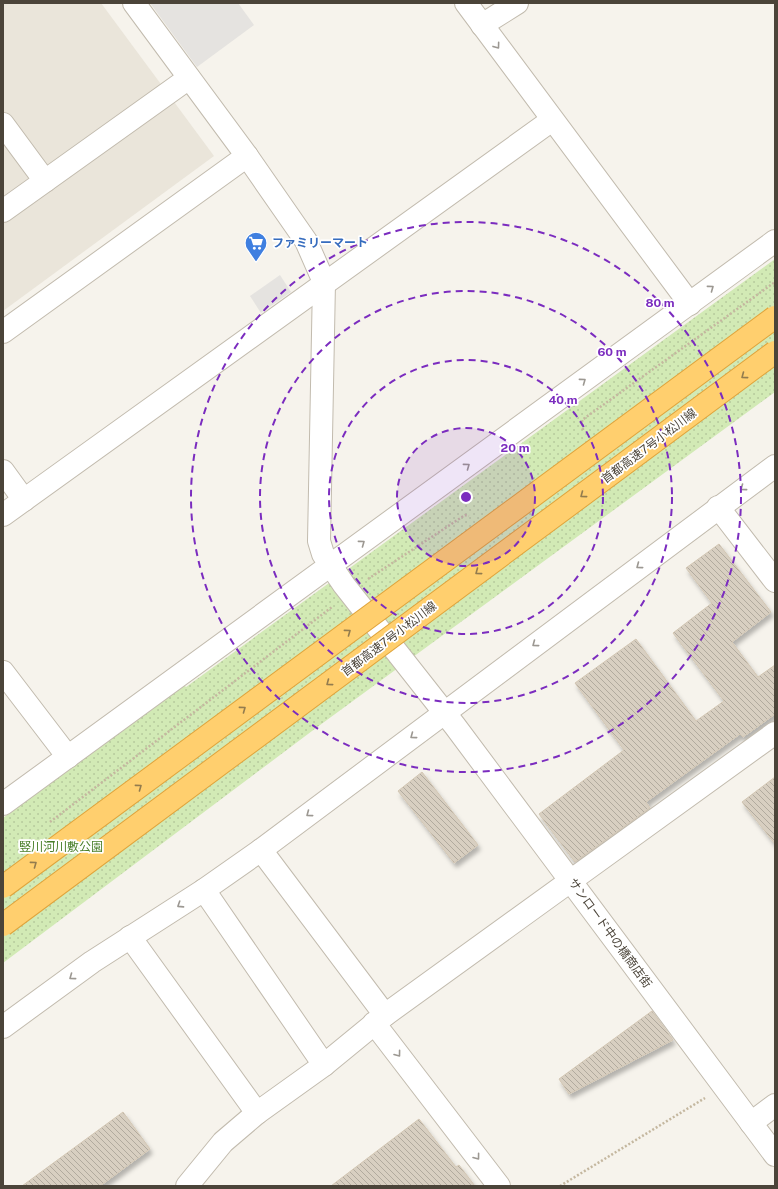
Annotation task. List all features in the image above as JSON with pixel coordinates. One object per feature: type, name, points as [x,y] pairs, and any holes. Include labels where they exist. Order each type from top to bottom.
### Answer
[{"type":"highway","points":[[3,887],[775,317]]},
{"type":"highway","name":"首都高速7号小松川線","points":[[3,925],[775,352]]},
{"type":"street","points":[[134,3],[306,241],[324,282]]},
{"type":"street","points":[[466,3],[690,304]]},
{"type":"street","points":[[482,25],[517,3]]},
{"type":"street","points":[[3,211],[189,78]]},
{"type":"street","points":[[3,515],[324,282],[552,120]]},
{"type":"street","points":[[3,124],[45,181]]},
{"type":"street","points":[[3,332],[246,156]]},
{"type":"street","points":[[3,804],[775,242]]},
{"type":"street","name":"サンロード中の橋商店街","points":[[324,282],[319,541],[323,554],[330,566],[444,712],[571,880],[775,1155]]},
{"type":"street","points":[[3,1027],[92,962],[204,890],[261,850],[718,507],[775,466]]},
{"type":"street","points":[[3,471],[24,500]]},
{"type":"street","points":[[718,507],[775,581]]},
{"type":"street","points":[[3,672],[68,757]]},
{"type":"street","points":[[187,1186],[223,1142],[257,1114],[324,1065],[380,1019],[775,733]]},
{"type":"street","points":[[261,850],[499,1186]]},
{"type":"street","points":[[204,890],[324,1065]]},
{"type":"street","points":[[130,937],[257,1114]]},
{"type":"street","points":[[751,1123],[775,1105]]},
{"type":"path","points":[[584,434],[582,420],[775,282]]},
{"type":"path","points":[[47,824],[332,607]]},
{"type":"path","points":[[560,1186],[723,1086]]},
{"type":"shaded area","points":[[3,3],[101,3],[214,156],[3,311]]},
{"type":"shaded area","points":[[150,3],[238,3],[254,25],[197,67]]},
{"type":"shaded area","points":[[280,275],[291,292],[261,313],[250,296]]},
{"type":"green space","name":"竪川河川敷公園","points":[[775,259],[775,392],[316,728],[3,963],[3,818],[184,685],[186,687]]},
{"type":"building","points":[[719,544],[771,612],[732,642],[758,677],[775,665],[775,714],[743,737],[740,734],[646,802],[650,808],[575,862],[539,814],[624,750],[575,683],[636,639],[696,721],[724,701],[673,633],[712,603],[686,568]]},
{"type":"building","points":[[422,772],[478,845],[454,863],[398,791]]},
{"type":"building","points":[[775,777],[775,844],[742,802]]},
{"type":"building","points":[[652,1011],[673,1040],[569,1094],[559,1079]]},
{"type":"building","points":[[123,1112],[150,1149],[100,1186],[22,1186]]},
{"type":"building","points":[[419,1119],[456,1167],[459,1165],[475,1186],[331,1186]]},
{"type":"place","name":"ファミリーマート","points":[[256,262]]}]
